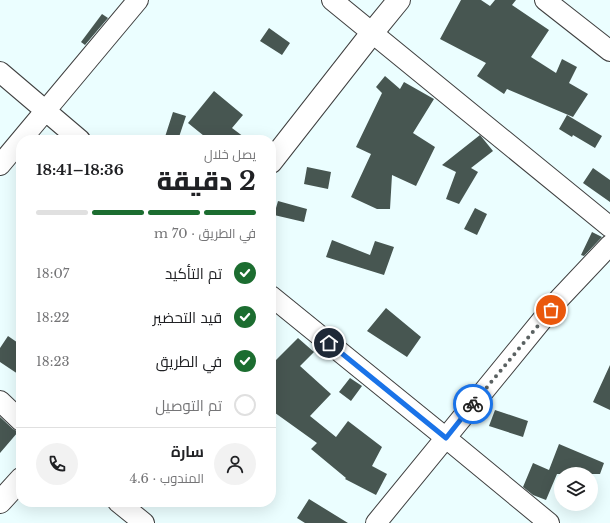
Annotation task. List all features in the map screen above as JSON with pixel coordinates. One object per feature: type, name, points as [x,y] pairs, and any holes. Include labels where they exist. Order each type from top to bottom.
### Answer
[{"type":"street","points":[[25,135],[138,0]]},
{"type":"street","points":[[332,0],[610,227]]},
{"type":"street","points":[[276,156],[399,0]]},
{"type":"street","points":[[545,0],[610,51]]},
{"type":"street","points":[[0,72],[74,135]]},
{"type":"street","points":[[0,165],[16,146]]},
{"type":"street","points":[[376,523],[560,298],[610,245]]},
{"type":"street","points":[[276,300],[549,523]]},
{"type":"street","points":[[0,401],[16,416]]},
{"type":"street","points":[[0,502],[16,484]]},
{"type":"street","points":[[124,507],[144,523]]},
{"type":"building","points":[[461,0],[481,0],[490,6],[495,0],[516,0],[512,5],[549,30],[531,57],[556,73],[562,59],[577,67],[569,83],[588,94],[573,117],[507,89],[504,94],[477,76],[486,63],[440,39]]},
{"type":"building","points":[[102,14],[108,18],[85,45],[81,42]]},
{"type":"building","points":[[269,28],[290,43],[282,55],[260,41]]},
{"type":"building","points":[[385,76],[400,89],[404,82],[434,99],[413,133],[435,147],[416,186],[392,175],[390,209],[377,209],[351,197],[371,154],[356,147],[382,93],[376,87]]},
{"type":"building","points":[[214,91],[243,115],[232,128],[241,135],[203,135],[188,123]]},
{"type":"building","points":[[173,112],[186,116],[180,135],[166,135]]},
{"type":"building","points":[[567,115],[602,136],[595,148],[573,135],[572,137],[559,129]]},
{"type":"building","points":[[480,135],[493,151],[471,168],[478,172],[459,204],[446,199],[456,172],[442,165]]},
{"type":"building","points":[[307,167],[331,172],[328,189],[304,184]]},
{"type":"building","points":[[593,168],[610,180],[610,202],[583,183]]},
{"type":"building","points":[[278,201],[307,209],[304,222],[276,215]]},
{"type":"building","points":[[475,208],[487,214],[477,235],[464,229]]},
{"type":"building","points":[[592,232],[602,237],[584,256],[581,255]]},
{"type":"building","points":[[332,240],[370,255],[375,241],[394,247],[384,275],[326,257]]},
{"type":"building","points":[[386,308],[421,337],[407,357],[367,331]]},
{"type":"building","points":[[8,336],[16,342],[16,373],[0,362],[0,348]]},
{"type":"building","points":[[298,338],[314,352],[300,366],[331,394],[310,416],[336,437],[348,421],[382,447],[372,466],[387,474],[376,495],[345,479],[346,478],[311,449],[317,443],[276,414],[276,360]]},
{"type":"building","points":[[610,365],[610,410],[593,402]]},
{"type":"building","points":[[350,378],[362,386],[351,401],[339,392]]},
{"type":"building","points":[[495,410],[528,421],[523,437],[489,426]]},
{"type":"building","points":[[0,417],[16,431],[16,434],[0,453]]},
{"type":"building","points":[[559,444],[604,463],[600,474],[598,474],[598,467],[554,467],[554,481],[546,500],[533,495],[523,487],[533,463],[549,470]]},
{"type":"building","points":[[309,499],[348,523],[305,523],[297,518]]},
{"type":"way so far","points":[[473,404],[551,310]]},
{"type":"route","points":[[329,343],[446,438],[473,404]]}]
